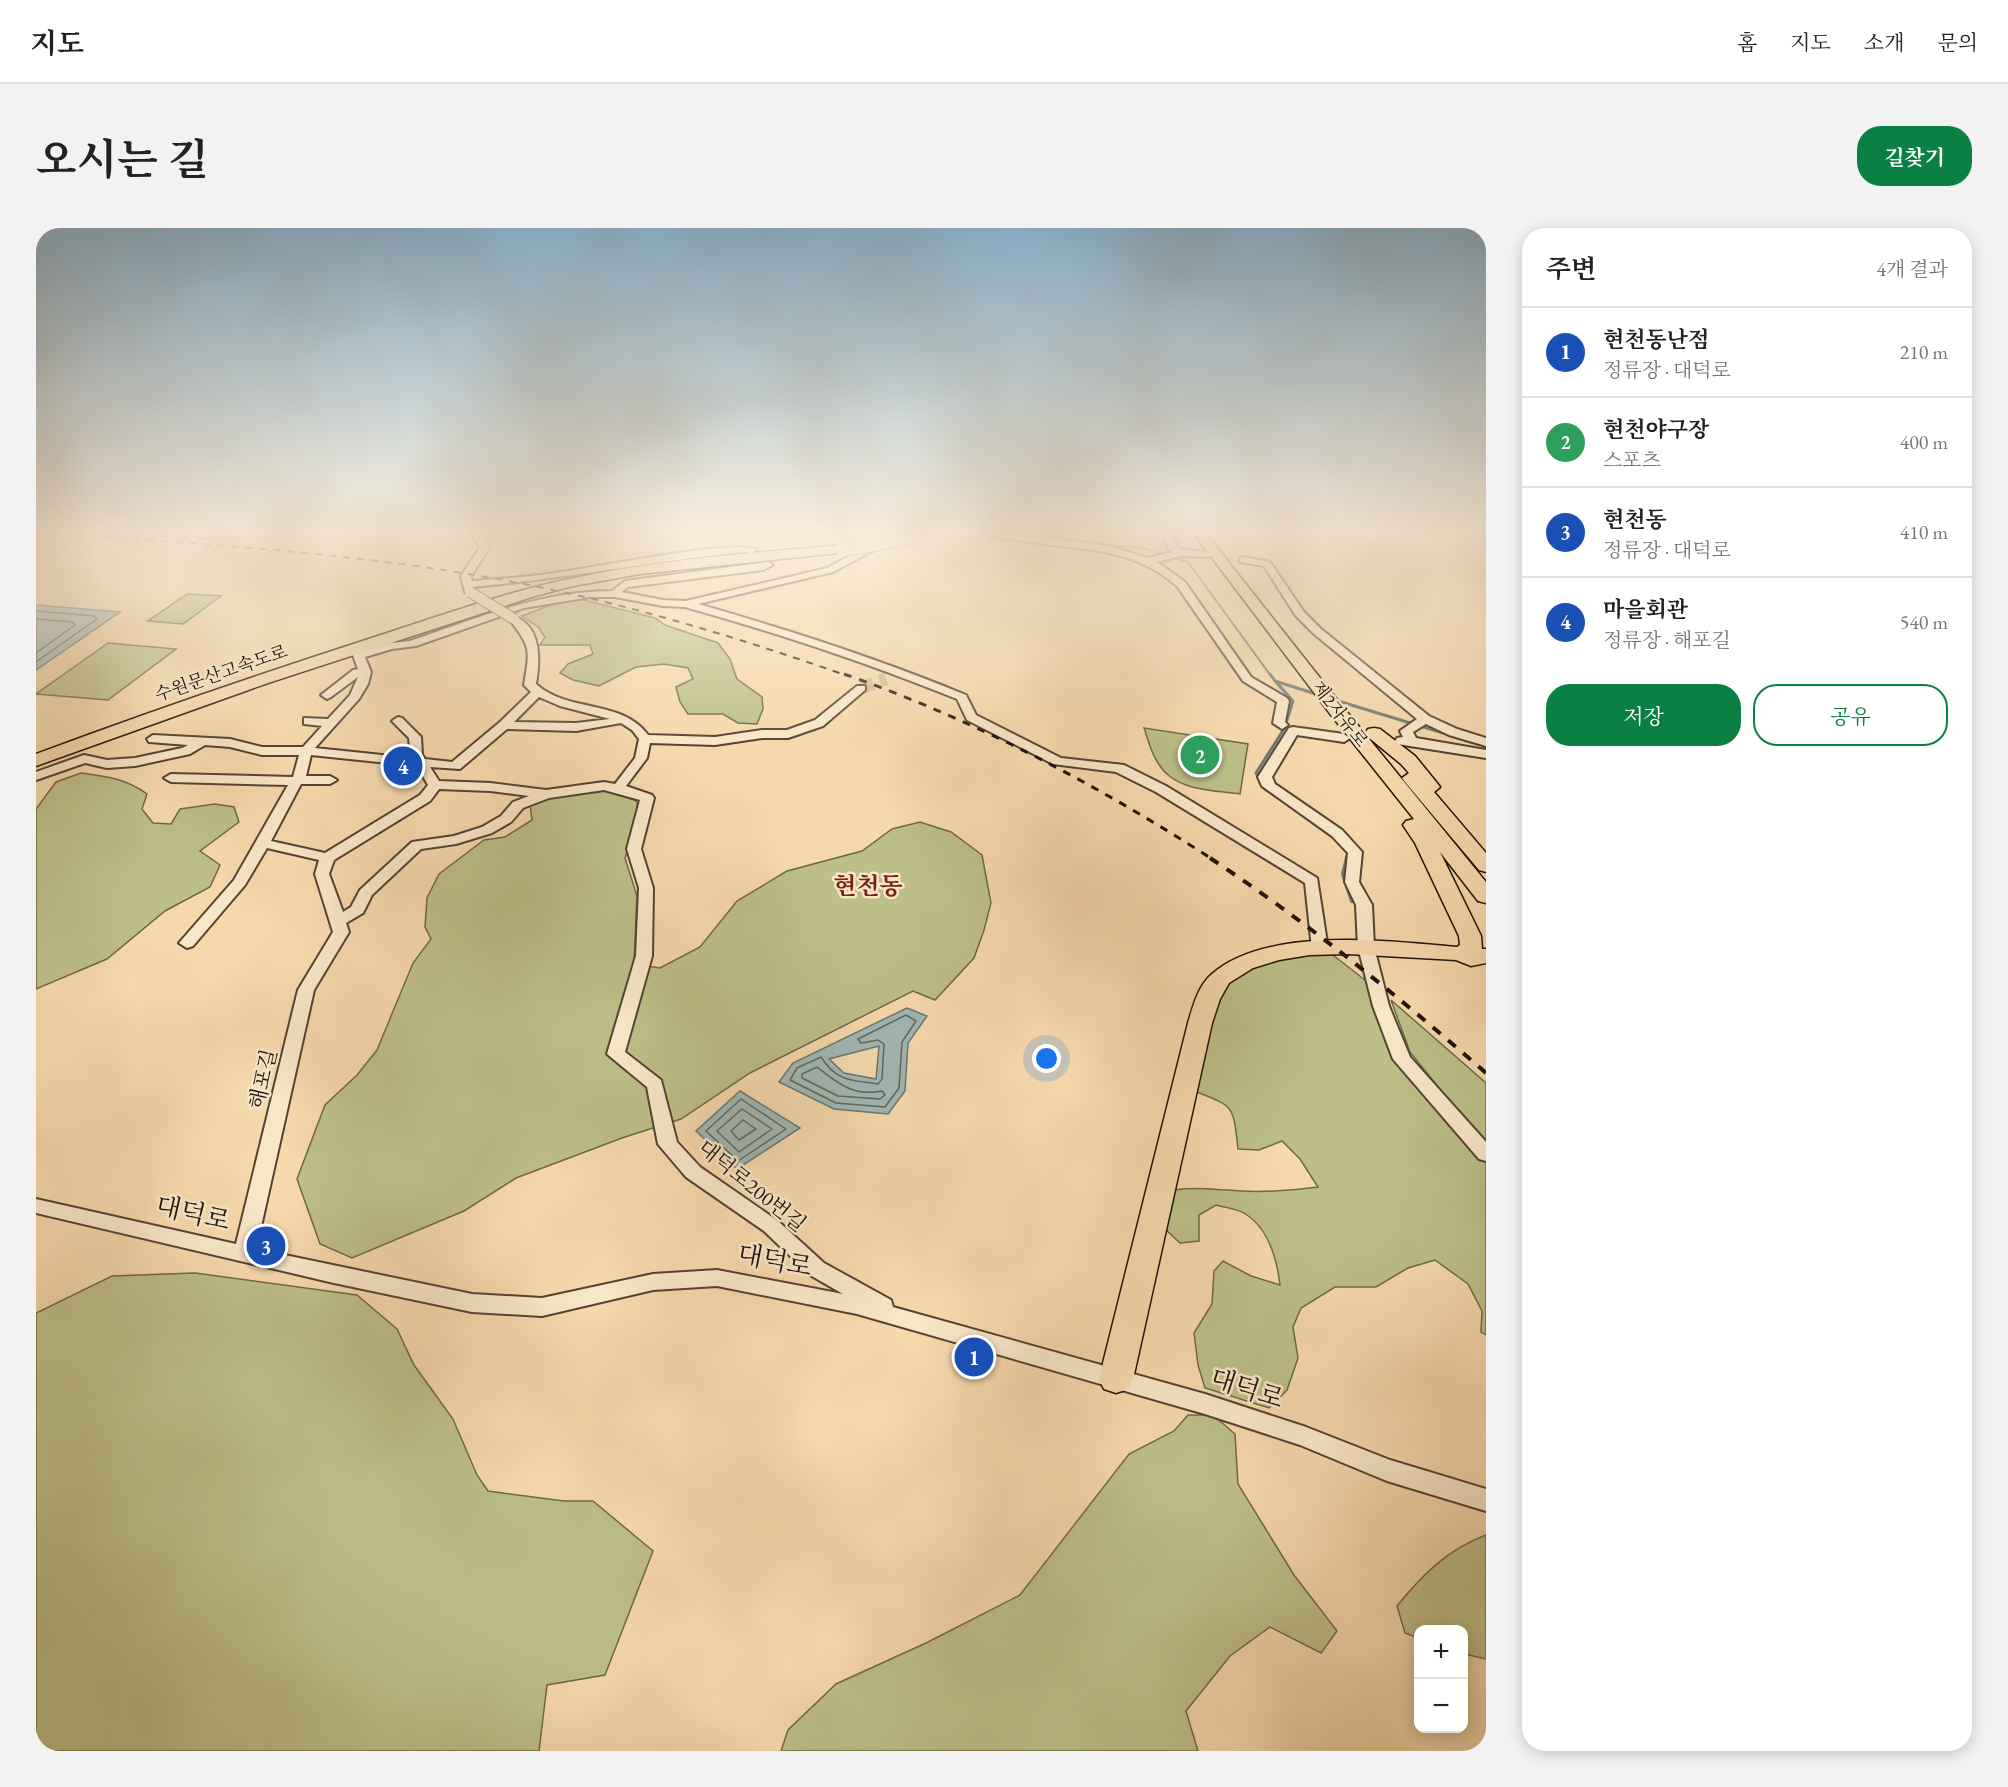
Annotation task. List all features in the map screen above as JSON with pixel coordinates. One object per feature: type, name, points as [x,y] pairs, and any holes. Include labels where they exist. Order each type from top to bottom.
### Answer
[{"type":"highway","name":"수원문산고속도로","points":[[36,752],[154,709],[491,601]]},
{"type":"highway","name":"수원문산고속도로","points":[[36,760],[170,710],[355,648],[507,601]]},
{"type":"highway","name":"제2자유로","points":[[1252,601],[1318,686],[1340,703],[1486,896]]},
{"type":"highway","points":[[1269,601],[1292,628]]},
{"type":"highway","name":"제2자유로","points":[[1359,730],[1486,866]]},
{"type":"highway","points":[[1359,730],[1408,760],[1442,801],[1486,845]]},
{"type":"highway","points":[[1359,730],[1373,770],[1425,843],[1470,936],[1474,955],[1486,966]]},
{"type":"highway","points":[[1116,1378],[1207,1000],[1220,979],[1240,964],[1270,954],[1320,949],[1366,947],[1474,955]]},
{"type":"street","points":[[487,601],[528,633],[535,649],[530,685],[536,693],[558,702],[594,709],[636,727],[645,739],[641,758],[618,788]]},
{"type":"street","points":[[187,943],[240,882],[296,781],[306,751],[355,697],[365,672],[359,655],[391,646],[412,644],[522,605],[546,601]]},
{"type":"street","points":[[653,601],[686,604],[796,635],[905,673],[962,697],[971,717],[1058,760],[1119,768],[1161,789],[1312,881],[1320,949]]},
{"type":"street","points":[[686,604],[698,601]]},
{"type":"street","points":[[1193,601],[1247,679],[1283,701],[1279,723],[1282,724]]},
{"type":"street","points":[[1291,601],[1300,614],[1421,721],[1486,742]]},
{"type":"street","points":[[327,695],[357,672],[365,672]]},
{"type":"street","points":[[886,679],[905,673]]},
{"type":"street","points":[[536,693],[530,702],[455,766],[425,798],[327,858],[322,874],[338,921],[358,910],[365,893],[417,845],[456,840],[487,830],[506,819],[518,805],[546,794]]},
{"type":"street","points":[[645,739],[716,741],[762,734],[788,734],[819,723],[847,700],[836,725],[826,727],[824,731]]},
{"type":"street","points":[[504,725],[560,728],[603,725],[619,720]]},
{"type":"street","points":[[308,721],[329,723]]},
{"type":"street","points":[[398,721],[415,737],[416,755],[435,785]]},
{"type":"street","points":[[1421,721],[1406,738],[1486,754]]},
{"type":"street","points":[[1359,730],[1293,731],[1265,777],[1273,790],[1330,828],[1355,852],[1352,882],[1364,905],[1366,947],[1381,1006],[1402,1059],[1486,1154]]},
{"type":"street","points":[[153,739],[230,743],[262,751],[306,751],[455,766]]},
{"type":"street","points":[[36,776],[84,759],[107,764],[135,762],[186,751],[203,742]]},
{"type":"street","points":[[171,778],[330,780]]},
{"type":"street","name":"대덕로200번길","points":[[435,785],[490,787],[546,794],[604,786],[618,788],[647,798],[634,849],[646,888],[644,956],[616,1054],[655,1084],[668,1144],[693,1172],[771,1226],[817,1269],[910,1320]]},
{"type":"street","points":[[263,843],[327,858]]},
{"type":"street","name":"해포길","points":[[244,1254],[306,990],[340,933],[338,921]]},
{"type":"street","name":"대덕로","points":[[36,1206],[472,1303],[542,1307],[653,1282],[717,1278],[857,1305],[1116,1378],[1306,1437],[1387,1470],[1486,1500]]},
{"type":"green space","points":[[177,601],[214,601],[183,624],[148,621]]},
{"type":"green space","points":[[561,601],[588,601],[655,618],[665,625],[718,643],[730,659],[737,679],[762,697],[763,709],[757,724],[738,723],[723,714],[688,714],[680,702],[676,687],[693,679],[688,668],[664,664],[636,667],[599,686],[573,680],[560,673],[568,664],[593,654],[590,645],[540,645],[545,637],[538,627],[522,616]]},
{"type":"green space","points":[[108,643],[176,649],[108,700],[36,694]]},
{"type":"green space","points":[[1144,728],[1248,744],[1240,794],[1206,790],[1174,779],[1165,772],[1156,759]]},
{"type":"green space","points":[[81,773],[124,782],[147,794],[142,809],[153,823],[171,824],[180,809],[215,804],[234,807],[239,822],[200,851],[220,865],[210,887],[165,911],[107,959],[36,989],[36,809],[56,782]]},
{"type":"green space","points":[[605,789],[637,801],[638,820],[625,858],[637,896],[634,964],[660,968],[700,947],[737,901],[787,871],[862,851],[892,829],[920,822],[951,832],[982,855],[991,903],[974,958],[935,1000],[913,991],[750,1073],[681,1119],[622,1138],[516,1178],[464,1211],[352,1258],[320,1244],[297,1179],[325,1105],[357,1075],[377,1050],[413,963],[431,939],[425,927],[427,898],[439,874],[484,840],[505,837],[532,820],[530,804],[570,791]]},
{"type":"green space","points":[[1329,952],[1383,994],[1383,1014],[1427,1092],[1486,1161],[1486,1335],[1481,1332],[1482,1311],[1468,1284],[1435,1260],[1408,1268],[1376,1287],[1335,1287],[1301,1308],[1293,1327],[1298,1358],[1287,1390],[1269,1408],[1205,1388],[1198,1365],[1194,1333],[1212,1304],[1214,1271],[1223,1261],[1251,1276],[1280,1285],[1277,1266],[1266,1237],[1255,1221],[1244,1213],[1216,1205],[1199,1215],[1199,1241],[1180,1243],[1164,1228],[1175,1190],[1201,1188],[1262,1191],[1318,1187],[1300,1159],[1282,1141],[1259,1150],[1238,1149],[1235,1123],[1229,1109],[1224,1104],[1192,1090],[1221,988],[1249,965]]},
{"type":"green space","points":[[1391,1000],[1486,1083],[1486,1141],[1455,1108],[1410,1052]]},
{"type":"green space","points":[[195,1273],[357,1295],[397,1329],[414,1365],[453,1419],[477,1475],[488,1491],[564,1501],[593,1501],[653,1551],[605,1675],[547,1685],[539,1751],[36,1751],[36,1313],[112,1276]]},
{"type":"green space","points":[[1188,1415],[1213,1415],[1235,1434],[1238,1484],[1294,1575],[1337,1631],[1321,1653],[1270,1627],[1230,1656],[1186,1711],[1198,1751],[781,1751],[788,1730],[836,1684],[926,1643],[1020,1595],[1129,1454],[1174,1431]]},
{"type":"green space","points":[[1486,1535],[1486,1659],[1468,1655],[1468,1625],[1414,1625],[1414,1636],[1405,1633],[1397,1606],[1437,1564],[1472,1541]]},
{"type":"water","points":[[36,605],[120,612],[36,670]]},
{"type":"water","points":[[907,1008],[927,1016],[908,1043],[905,1091],[888,1114],[834,1109],[779,1082],[793,1063]],"holes":[[[879,1046],[876,1079],[844,1073],[829,1059]]]},
{"type":"water","points":[[740,1091],[800,1128],[737,1169],[696,1131]]},
{"type":"waterway","points":[[1216,601],[1271,676]]},
{"type":"waterway","points":[[1270,674],[1275,681],[1319,695]]},
{"type":"waterway","points":[[1276,682],[1293,701],[1284,729],[1256,773],[1265,789],[1299,812]]},
{"type":"waterway","points":[[1335,700],[1486,746]]},
{"type":"waterway","points":[[1346,850],[1348,852],[1346,859]]},
{"type":"waterway","points":[[1347,858],[1343,874],[1352,901]]},
{"type":"tunnel","points":[[861,688],[886,679]]},
{"type":"railway","points":[[599,601],[759,646],[848,676]]},
{"type":"railway","points":[[844,674],[940,712],[1034,756],[1124,805],[1212,859]]},
{"type":"railway","points":[[1210,858],[1282,908],[1351,961],[1486,1073]]},
{"type":"place","name":"현천야구장","points":[[1200,755]]},
{"type":"place","name":"마을회관","points":[[403,766]]},
{"type":"place","name":"현천동","points":[[266,1246]]},
{"type":"place","name":"현천동난점","points":[[974,1357]]},
{"type":"district","name":"현천동","points":[[868,886]]}]
